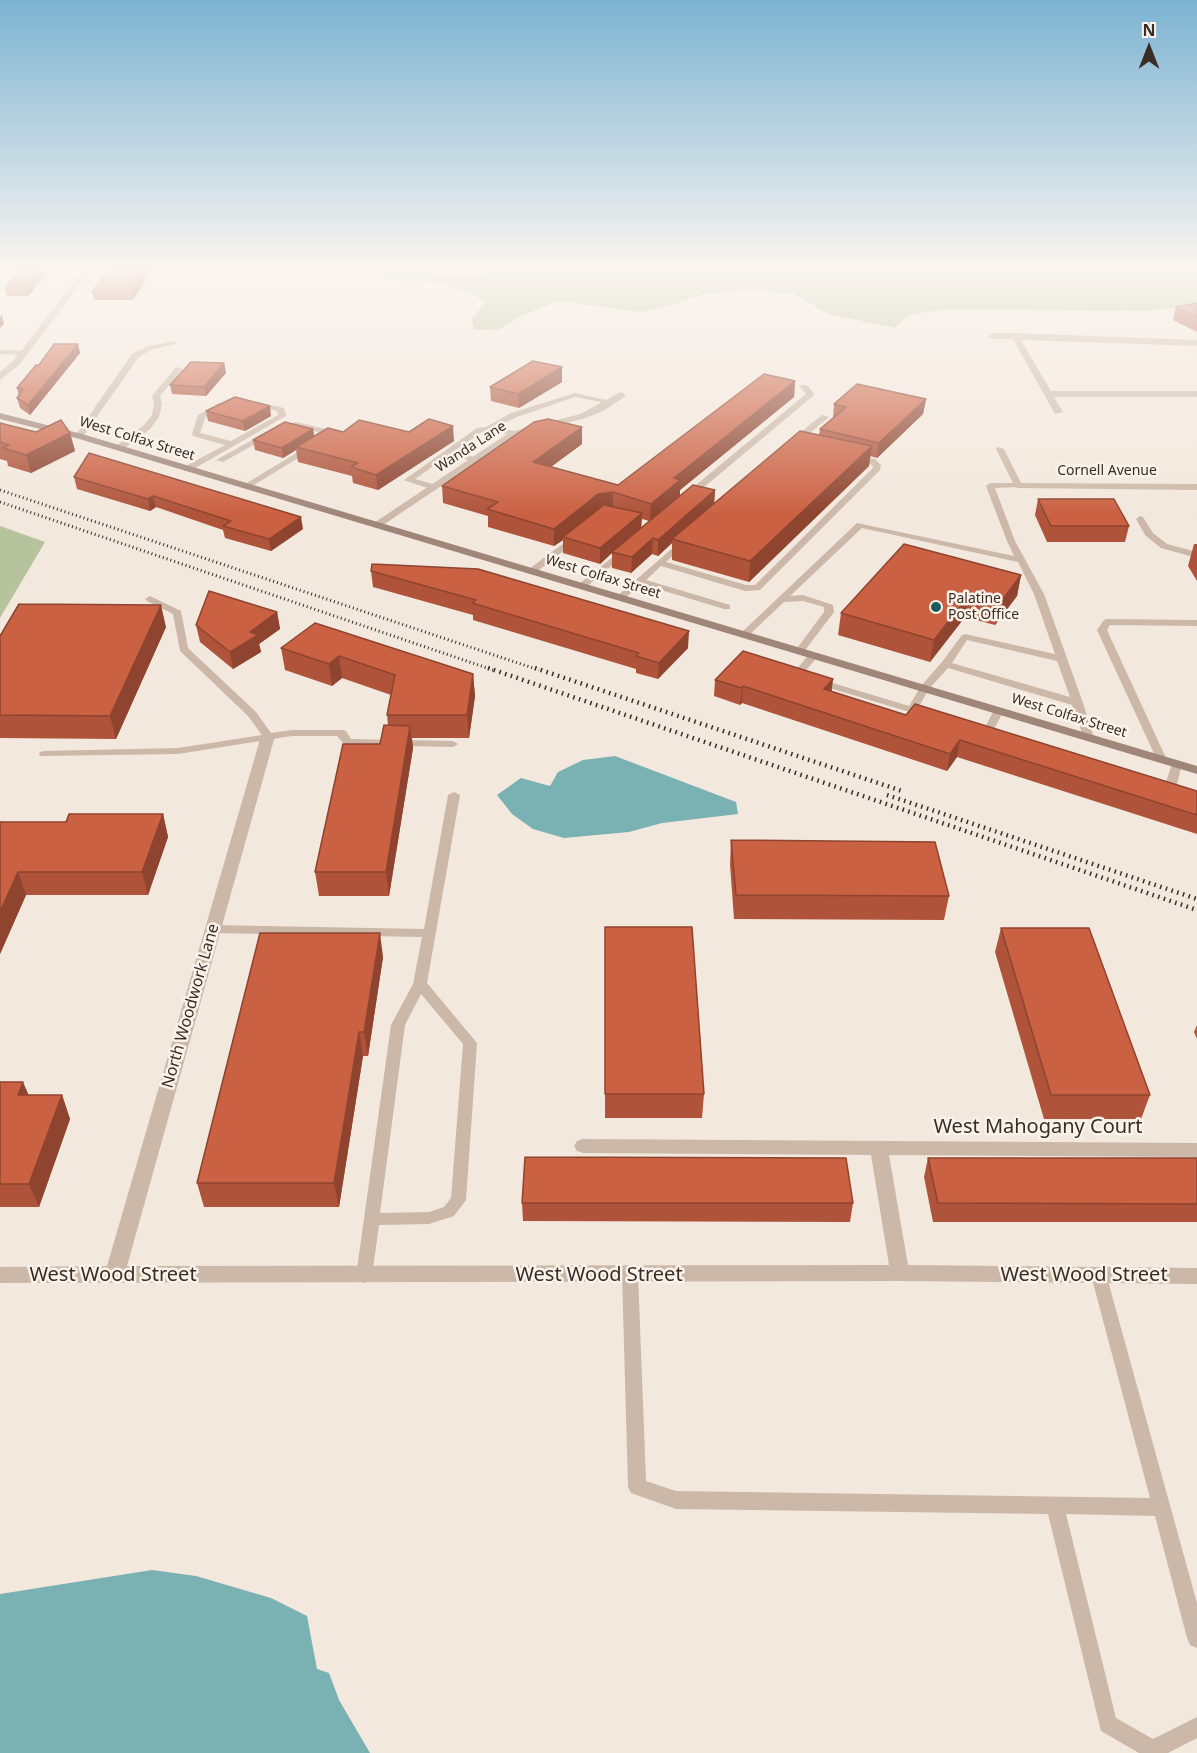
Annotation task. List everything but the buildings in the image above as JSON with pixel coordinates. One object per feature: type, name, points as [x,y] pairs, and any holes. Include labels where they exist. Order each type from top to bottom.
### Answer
[{"type":"street","points":[[1024,352],[1058,412]]},
{"type":"street","points":[[0,377],[24,353]]},
{"type":"street","points":[[1048,394],[1197,394]]},
{"type":"street","name":"Wanda Lane","points":[[376,525],[513,434],[583,416],[621,395]]},
{"type":"street","name":"West Colfax Street","points":[[0,416],[79,436],[1197,770]]},
{"type":"street","name":"Cornell Avenue","points":[[1017,486],[1197,487]]},
{"type":"street","name":"North Woodwork Lane","points":[[114,1276],[267,736]]},
{"type":"street","name":"West Mahogany Court","points":[[584,1146],[1197,1150]]},
{"type":"street","points":[[879,1148],[900,1273]]},
{"type":"street","name":"West Wood Street","points":[[0,1275],[364,1276],[900,1273],[1197,1276]]},
{"type":"lane","points":[[0,352],[24,353]]},
{"type":"lane","points":[[79,436],[135,356],[142,352]]},
{"type":"lane","points":[[119,448],[147,427],[156,415],[158,404],[156,396],[179,369]]},
{"type":"lane","points":[[678,505],[810,394],[804,387]]},
{"type":"lane","points":[[433,487],[408,480],[480,430],[489,428],[514,415],[575,395],[611,402]]},
{"type":"lane","points":[[192,470],[282,416],[281,410],[243,402]]},
{"type":"lane","points":[[232,403],[205,413],[195,432],[232,444]]},
{"type":"lane","points":[[804,446],[790,445],[825,417]]},
{"type":"lane","points":[[13,432],[29,423]]},
{"type":"lane","points":[[192,470],[288,425],[327,432],[329,435],[326,439],[246,486]]},
{"type":"lane","points":[[489,428],[513,434]]},
{"type":"lane","points":[[45,440],[62,432]]},
{"type":"lane","points":[[1000,449],[1017,486],[990,486],[1021,560],[1039,594],[1059,658],[1078,703],[1089,738]]},
{"type":"lane","points":[[448,452],[474,459]]},
{"type":"lane","points":[[661,562],[745,588],[757,588],[876,470],[877,465],[872,461],[849,456]]},
{"type":"lane","points":[[1140,519],[1149,535],[1164,546],[1197,555]]},
{"type":"lane","points":[[744,634],[860,525],[1021,560]]},
{"type":"lane","points":[[532,571],[584,530]]},
{"type":"lane","points":[[620,598],[694,532]]},
{"type":"lane","points":[[582,586],[635,542]]},
{"type":"lane","points":[[639,582],[727,607]]},
{"type":"lane","points":[[780,599],[803,598],[830,608],[800,651]]},
{"type":"lane","points":[[150,599],[178,613],[183,649],[252,714],[267,736]]},
{"type":"lane","points":[[1162,760],[1102,630],[1107,622],[1197,622]]},
{"type":"lane","points":[[912,710],[925,688],[965,637],[1059,658]]},
{"type":"lane","points":[[814,655],[797,675],[933,717]]},
{"type":"lane","points":[[946,664],[1078,703]]},
{"type":"lane","points":[[999,711],[982,731],[999,736]]},
{"type":"lane","points":[[44,754],[178,751],[267,736],[342,733],[342,738],[348,742],[453,744]]},
{"type":"lane","points":[[1169,788],[1177,764]]},
{"type":"lane","points":[[364,1276],[398,1025],[420,984],[454,795]]},
{"type":"lane","points":[[212,929],[429,933]]},
{"type":"lane","points":[[372,1219],[429,1218],[449,1212],[458,1200],[470,1043],[420,984]]},
{"type":"lane","points":[[630,1274],[637,1487],[676,1500],[1161,1507]]},
{"type":"lane","points":[[1099,1275],[1197,1638]]},
{"type":"lane","points":[[1055,1504],[1108,1724],[1153,1752],[1197,1727]]},
{"type":"green space","points":[[0,526],[45,542],[0,618]]},
{"type":"water","points":[[615,756],[736,802],[738,814],[662,823],[629,832],[564,838],[533,829],[512,814],[497,795],[521,778],[550,786],[558,772],[583,760]]},
{"type":"water","points":[[152,1570],[196,1576],[271,1598],[307,1616],[317,1669],[329,1673],[339,1700],[370,1753],[0,1753],[0,1594]]},
{"type":"railway","points":[[0,490],[539,670]]},
{"type":"railway","points":[[0,502],[493,670]]},
{"type":"railway","points":[[488,668],[1197,910]]},
{"type":"railway","points":[[535,668],[902,791]]},
{"type":"railway","points":[[887,795],[1197,899]]},
{"type":"place","name":"Palatine Post Office","points":[[936,607]]}]
